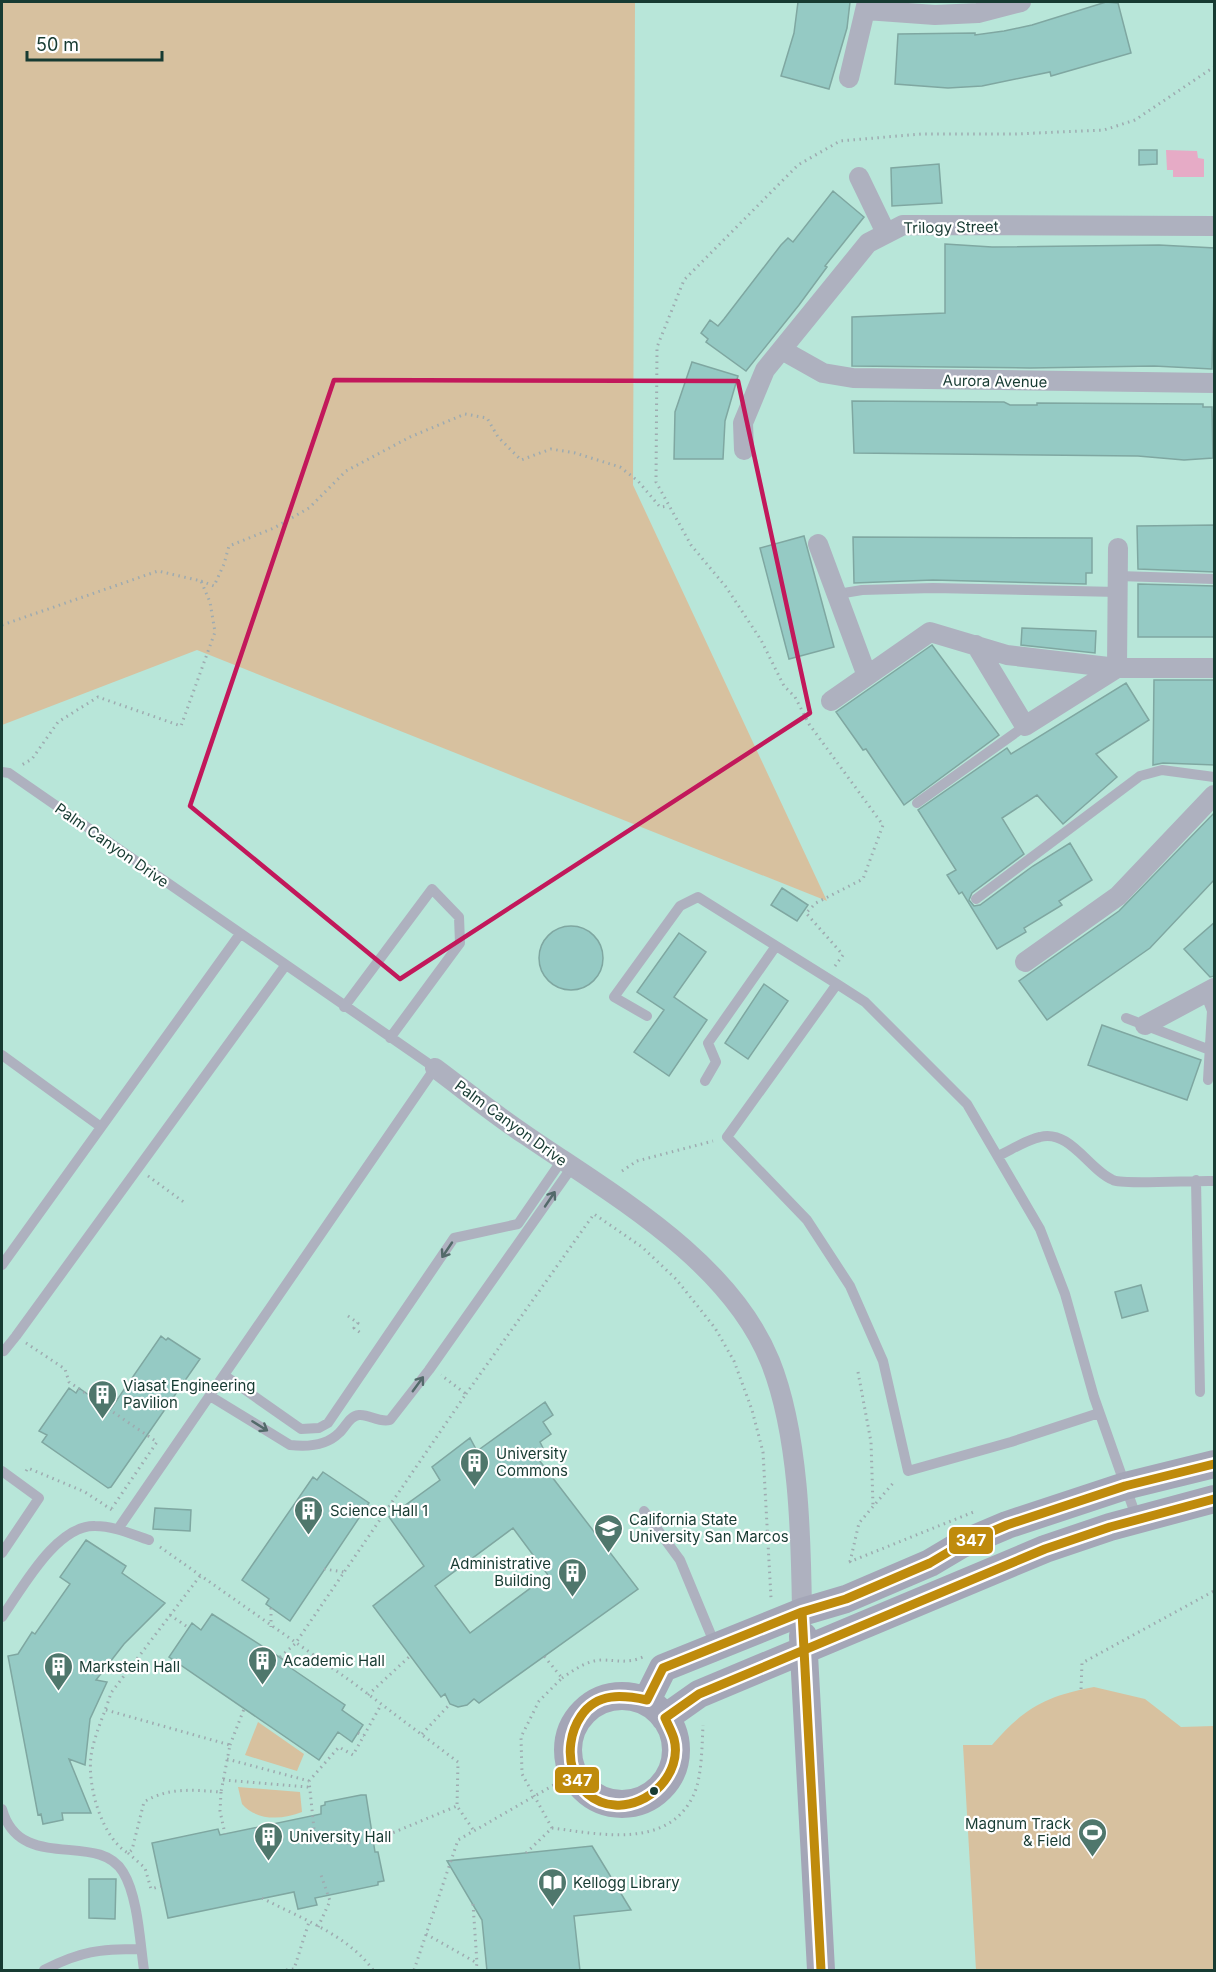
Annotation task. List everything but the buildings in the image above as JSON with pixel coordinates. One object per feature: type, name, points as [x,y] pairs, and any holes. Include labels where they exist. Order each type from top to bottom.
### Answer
[{"type":"main road","points":[[656,1709],[663,1668],[802,1612],[846,1599],[920,1568],[962,1544],[1007,1525],[1125,1486],[1215,1464]]},
{"type":"main road","points":[[656,1709],[804,1652],[1045,1549],[1137,1519],[1215,1499]]},
{"type":"main road","points":[[802,1612],[821,1971]]},
{"type":"main road","points":[[624,1694],[656,1709],[673,1729],[677,1750],[674,1770],[661,1789],[643,1801],[622,1805],[601,1801],[583,1789],[573,1774],[567,1750],[571,1729],[583,1712],[601,1700],[624,1694]]},
{"type":"street","points":[[849,78],[866,6],[935,15],[978,13],[1021,2]]},
{"type":"street","points":[[859,177],[886,233]]},
{"type":"street","name":"Trilogy Street","points":[[744,450],[743,423],[765,370],[868,243],[886,233],[903,225],[1215,226]]},
{"type":"street","name":"Aurora Avenue","points":[[782,350],[823,373],[853,378],[1215,383]]},
{"type":"street","points":[[818,544],[867,676]]},
{"type":"street","points":[[1117,668],[1119,548]]},
{"type":"street","points":[[831,701],[930,632],[1007,655],[1117,668],[1215,668]]},
{"type":"street","points":[[976,645],[1025,726],[1117,668]]},
{"type":"street","points":[[1025,962],[1118,896],[1215,795]]},
{"type":"street","points":[[1145,1025],[1210,991]]},
{"type":"street","name":"Palm Canyon Drive","points":[[435,1068],[673,1240],[715,1279],[744,1313],[765,1351],[787,1416],[802,1562],[802,1612]]},
{"type":"lane","points":[[838,594],[862,590],[1118,584],[1215,579]]},
{"type":"lane","points":[[917,803],[1025,726]]},
{"type":"lane","points":[[976,899],[1140,776],[1162,770],[1215,777]]},
{"type":"lane","name":"Palm Canyon Drive","points":[[5,772],[435,1068]]},
{"type":"lane","points":[[344,1007],[432,889],[459,917],[460,943],[390,1038]]},
{"type":"lane","points":[[647,1016],[614,997],[680,906],[698,897],[865,1002],[967,1104],[1040,1229],[1065,1294],[1099,1413],[1137,1519]]},
{"type":"lane","points":[[2,1265],[240,934]]},
{"type":"lane","points":[[705,1081],[716,1062],[708,1043],[776,946]]},
{"type":"lane","points":[[2,1350],[4,1351],[16,1336],[285,966]]},
{"type":"lane","points":[[837,984],[727,1137],[807,1220],[850,1287],[883,1362],[908,1471],[1011,1442],[1099,1413]]},
{"type":"lane","points":[[1208,1080],[1212,1011],[1210,991]]},
{"type":"lane","points":[[1126,1018],[1210,1050]]},
{"type":"lane","points":[[2,1055],[101,1127]]},
{"type":"lane","points":[[118,1529],[435,1068]]},
{"type":"lane","points":[[998,1156],[1041,1136],[1054,1136],[1067,1142],[1095,1169],[1114,1182],[1215,1180]]},
{"type":"lane","points":[[224,1375],[301,1429],[319,1428],[328,1423],[454,1238],[518,1224],[567,1163]]},
{"type":"lane","points":[[210,1396],[290,1445],[305,1447],[323,1443],[338,1435],[351,1418],[361,1414],[382,1422],[390,1420],[429,1370],[567,1163]]},
{"type":"lane","points":[[1196,1180],[1200,1392]]},
{"type":"lane","points":[[2,1471],[39,1498],[2,1553]]},
{"type":"lane","points":[[644,1512],[680,1560],[716,1647]]},
{"type":"lane","points":[[2,1617],[53,1547],[69,1534],[92,1526],[118,1529],[149,1540]]},
{"type":"lane","points":[[2,1809],[13,1832],[28,1842],[46,1849],[109,1858],[123,1870],[130,1890],[144,1971]]},
{"type":"lane","points":[[44,1971],[71,1956],[98,1949],[141,1949]]},
{"type":"path","points":[[826,978],[843,954],[806,913],[816,903],[863,879],[883,825],[809,724],[795,697],[784,686],[762,640],[726,587],[691,545],[656,482],[657,347],[684,280],[798,165],[840,141],[921,134],[1015,134],[1104,130],[1135,120],[1215,67]]},
{"type":"path","points":[[2,625],[158,571],[214,586],[229,546],[274,528],[309,508],[346,471],[410,437],[465,414],[488,418],[498,437],[521,460],[550,449],[575,453],[620,467],[638,481],[660,507],[669,506]]},
{"type":"path","points":[[5,772],[32,759],[58,722],[99,697],[182,726],[215,632],[210,602],[201,581]]},
{"type":"path","points":[[622,1171],[637,1161],[727,1137]]},
{"type":"path","points":[[144,1172],[185,1203]]},
{"type":"path","points":[[280,1657],[295,1644],[466,1394],[594,1214],[642,1247],[676,1279],[715,1328],[734,1361],[752,1410],[763,1452],[772,1597]]},
{"type":"path","points":[[348,1316],[358,1323],[354,1328],[362,1334]]},
{"type":"path","points":[[18,1465],[26,1471],[28,1468],[85,1492],[111,1509],[157,1442],[69,1382],[65,1369],[22,1340]]},
{"type":"path","points":[[434,1370],[466,1394]]},
{"type":"path","points":[[858,1372],[871,1442],[873,1506]]},
{"type":"path","points":[[849,1562],[859,1523],[894,1482]]},
{"type":"path","points":[[149,1540],[368,1695],[458,1762],[457,1806],[474,1831]]},
{"type":"path","points":[[324,1569],[344,1572]]},
{"type":"path","points":[[161,1886],[151,1889],[145,1868],[118,1847],[102,1818],[92,1783],[92,1756],[111,1693],[200,1576]]},
{"type":"path","points":[[1081,1689],[1082,1663],[1215,1591]]},
{"type":"path","points":[[271,1608],[272,1627]]},
{"type":"path","points":[[170,1615],[189,1628]]},
{"type":"path","points":[[368,1695],[411,1656]]},
{"type":"path","points":[[544,1656],[562,1678],[539,1701],[521,1737],[522,1774],[552,1828]]},
{"type":"path","points":[[422,1734],[450,1704]]},
{"type":"path","points":[[314,1829],[309,1781],[339,1747],[353,1755],[381,1705]]},
{"type":"path","points":[[225,1834],[220,1811],[222,1780],[230,1744],[244,1709]]},
{"type":"path","points":[[106,1710],[230,1744]]},
{"type":"path","points":[[552,1828],[604,1834],[649,1833],[674,1822],[694,1794],[703,1725]]},
{"type":"path","points":[[358,1733],[364,1737]]},
{"type":"path","points":[[226,1759],[309,1781]]},
{"type":"path","points":[[414,1971],[458,1840],[573,1774]]},
{"type":"path","points":[[222,1780],[308,1787]]},
{"type":"path","points":[[128,1853],[132,1850],[144,1802],[159,1793],[184,1789],[221,1792]]},
{"type":"path","points":[[347,1844],[373,1841],[457,1806]]},
{"type":"path","points":[[526,1853],[552,1828]]},
{"type":"path","points":[[318,1927],[330,1901],[320,1872]]},
{"type":"path","points":[[262,1898],[318,1927],[360,1953],[373,1971]]},
{"type":"path","points":[[473,1904],[476,1971]]},
{"type":"path","points":[[286,1971],[294,1970],[309,1922]]},
{"type":"path","points":[[426,1934],[477,1963]]},
{"type":"highlighted area","points":[[334,380],[738,381],[810,713],[400,979],[190,806]]},
{"type":"shaded area","points":[[2,2],[635,2],[633,485],[827,901],[197,650],[2,725]]},
{"type":"shaded area","points":[[1166,150],[1197,151],[1198,158],[1204,159],[1204,177],[1173,177],[1173,170],[1167,170]]},
{"type":"shaded area","name":"Magnum Track & Field","points":[[1094,1687],[1145,1699],[1181,1727],[1214,1726],[1214,1970],[976,1970],[963,1745],[992,1745],[1015,1722],[1037,1706],[1062,1695]]},
{"type":"shaded area","points":[[258,1722],[304,1754],[297,1771],[245,1755]]},
{"type":"shaded area","points":[[238,1787],[300,1792],[302,1812],[286,1817],[255,1814],[242,1804]]},
{"type":"transit line","name":"347","points":[[1214,1464],[1125,1486],[1007,1525],[962,1544],[930,1563],[846,1599],[802,1612],[663,1668],[647,1700],[611,1697],[587,1708],[574,1729],[570,1757],[573,1771],[579,1784],[600,1802],[615,1805],[639,1801],[660,1786],[668,1776],[673,1764],[674,1739],[665,1718],[699,1694],[1045,1549],[1110,1527],[1214,1499]]},
{"type":"transit line","name":"347","points":[[802,1612],[821,1970]]},
{"type":"place","name":"Viasat Engineering Pavilion","points":[[102,1420]]},
{"type":"place","name":"University Commons","points":[[475,1488]]},
{"type":"place","name":"Science Hall 1","points":[[309,1536]]},
{"type":"place","name":"California State University San Marcos","points":[[608,1554]]},
{"type":"place","name":"Administrative Building","points":[[572,1598]]},
{"type":"place","name":"Academic Hall","points":[[262,1686]]},
{"type":"place","name":"Markstein Hall","points":[[58,1692]]},
{"type":"place","name":"Magnum Track & Field","points":[[1092,1858]]},
{"type":"place","name":"University Hall","points":[[268,1862]]},
{"type":"place","name":"Kellogg Library","points":[[552,1908]]}]
